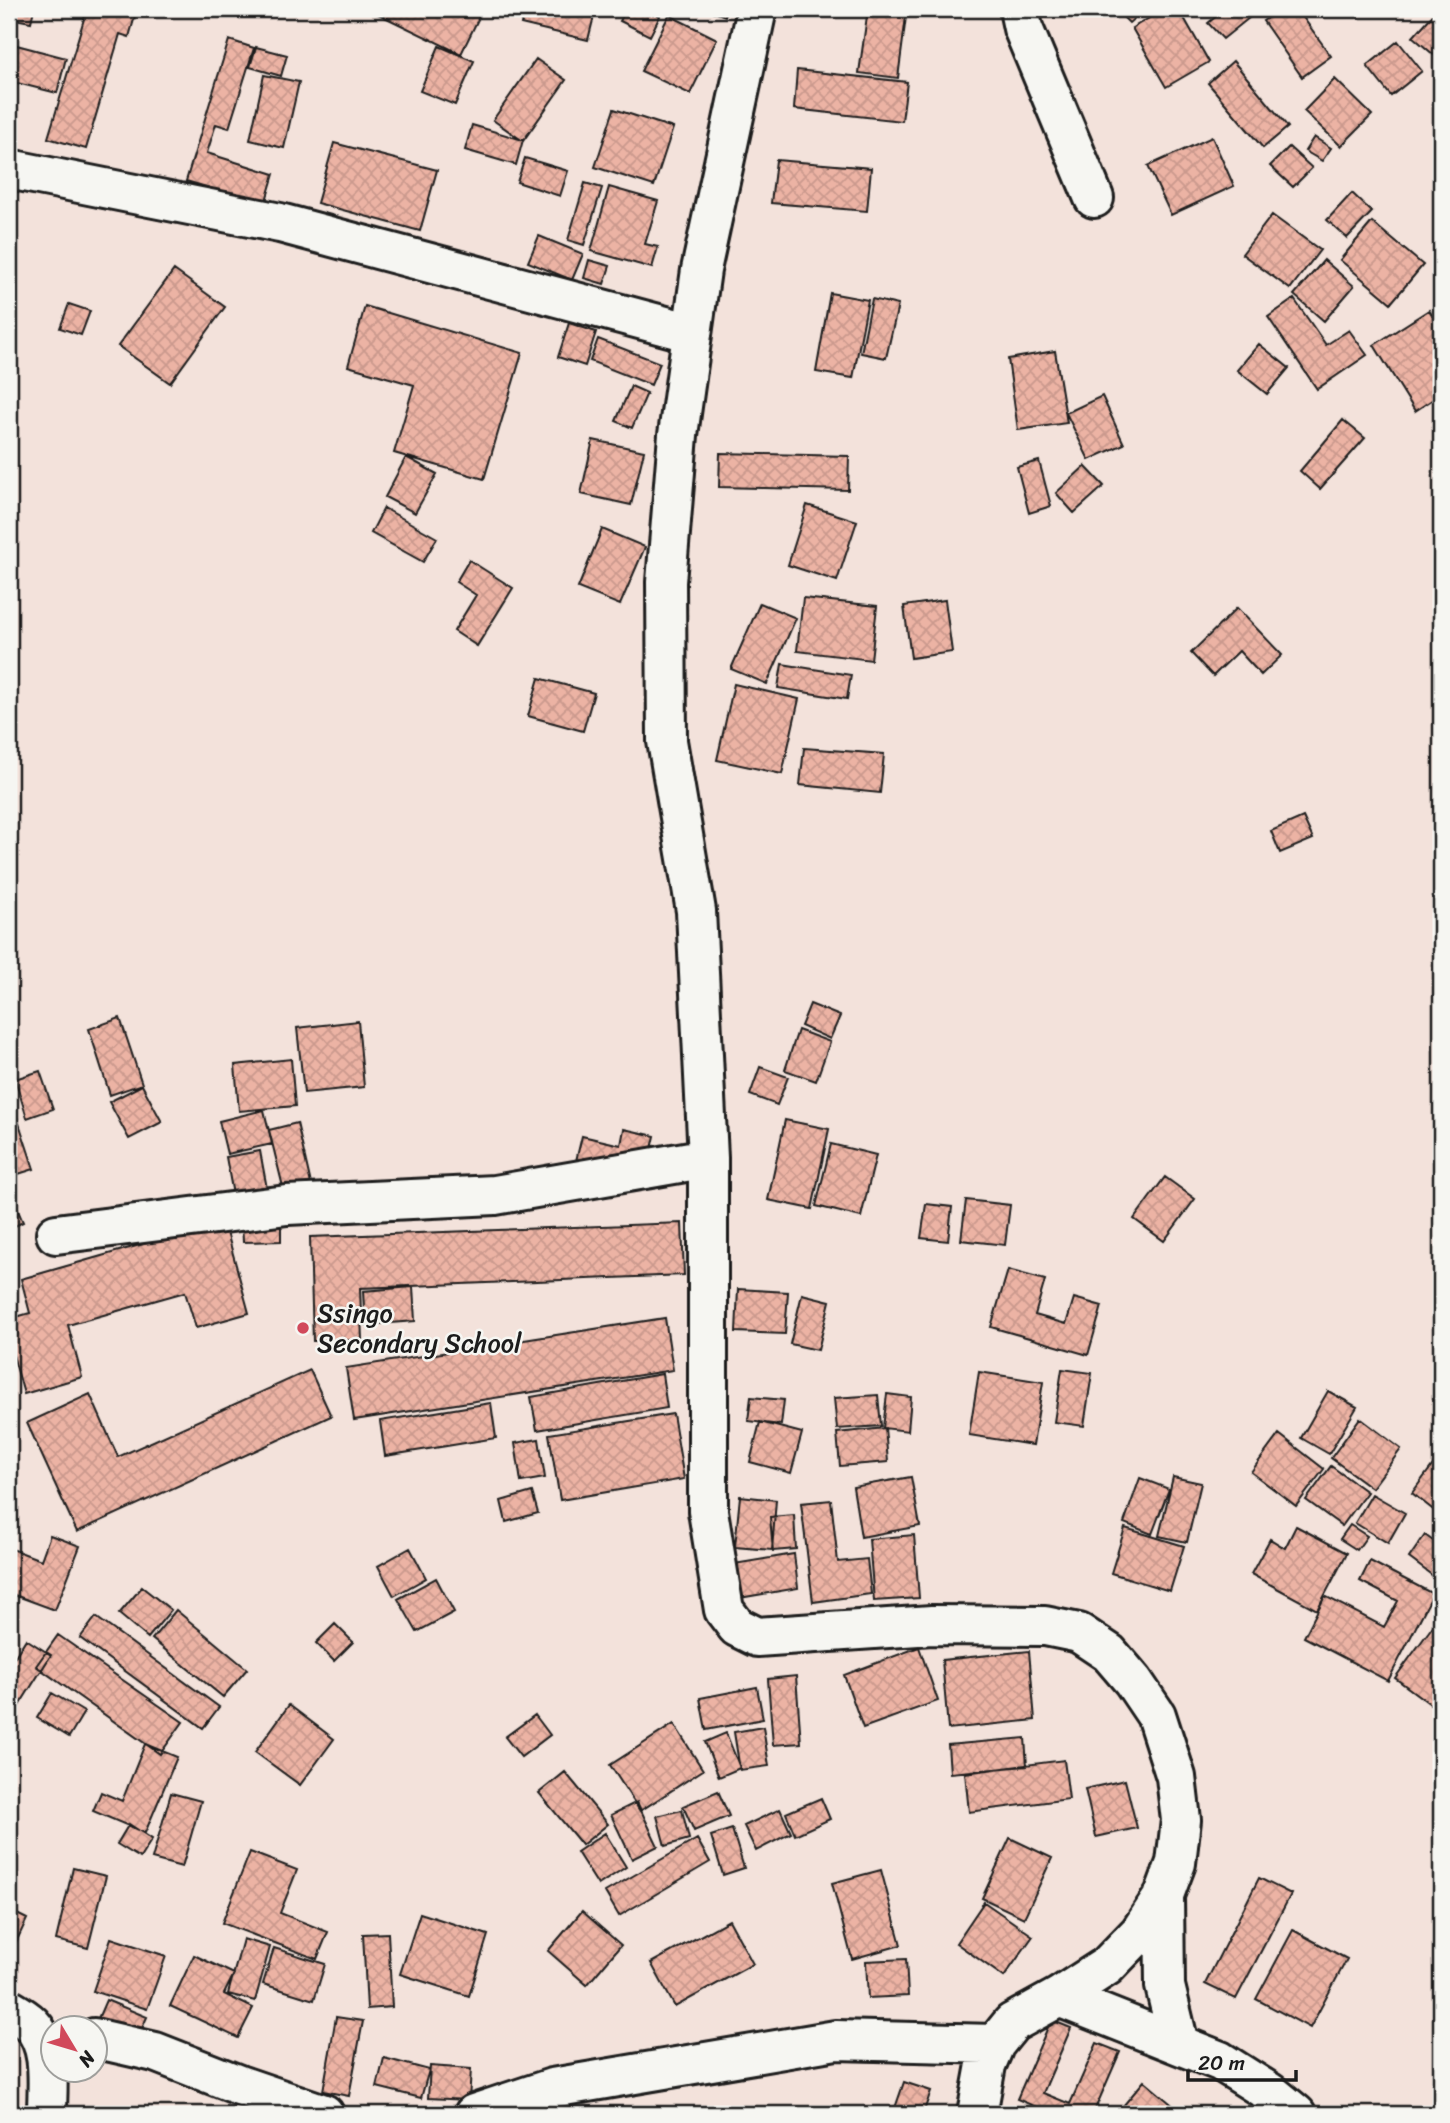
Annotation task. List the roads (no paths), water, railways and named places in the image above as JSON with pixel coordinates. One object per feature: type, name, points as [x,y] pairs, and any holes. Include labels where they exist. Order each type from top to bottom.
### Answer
[{"type":"street","points":[[757,9],[701,270],[678,435],[666,582],[667,741],[696,911],[708,1158],[708,1511],[724,1610],[737,1627],[757,1637],[932,1625],[1045,1626],[1079,1633],[1109,1653],[1156,1714],[1176,1777],[1181,1820],[1176,1863],[1164,1895],[1140,1932],[1107,1966],[1012,2023],[995,2044],[986,2065],[977,2114]]},
{"type":"street","points":[[1019,9],[1023,28],[1094,198]]},
{"type":"street","points":[[9,169],[280,223],[692,333]]},
{"type":"street","points":[[56,1234],[287,1205],[495,1195],[708,1158]]},
{"type":"street","points":[[1164,1895],[1165,1986],[1179,2044]]},
{"type":"street","points":[[1059,1997],[1220,2061],[1269,2092],[1296,2114]]},
{"type":"street","points":[[31,2021],[43,2041],[47,2067],[47,2114]]},
{"type":"street","points":[[474,2114],[552,2088],[836,2040],[995,2044]]},
{"type":"street","points":[[108,2041],[155,2052],[324,2114]]},
{"type":"place","name":"Ssingo Secondary School","points":[[303,1328]]}]
